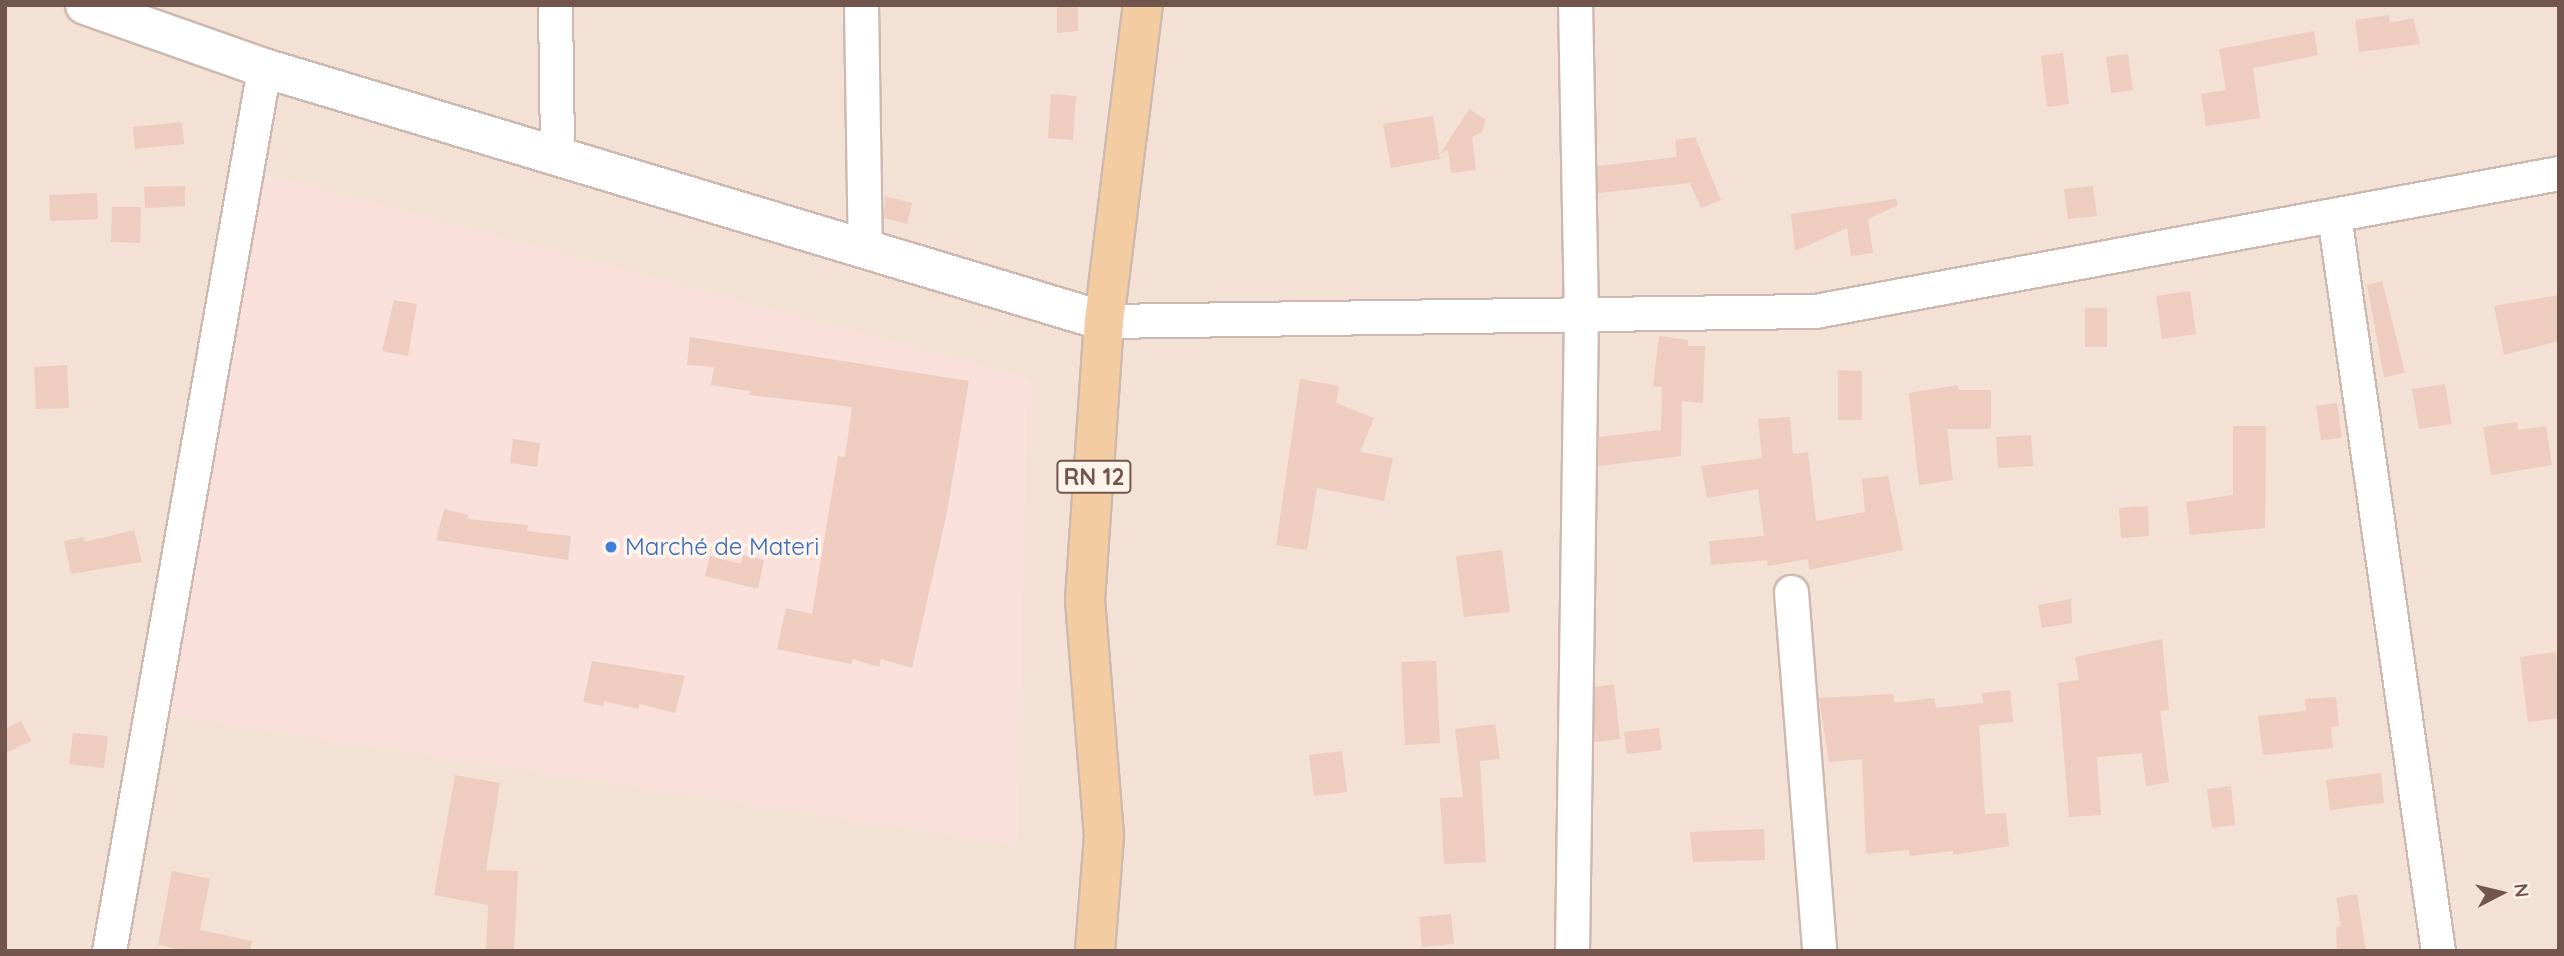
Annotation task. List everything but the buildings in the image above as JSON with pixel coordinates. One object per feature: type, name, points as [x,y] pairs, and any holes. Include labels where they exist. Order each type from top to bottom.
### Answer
[{"type":"main road","points":[[85,5],[264,68],[1104,321]]},
{"type":"main road","name":"RN 12","points":[[1095,951],[1104,836],[1086,600],[1104,321],[1143,5]]},
{"type":"street","points":[[555,5],[557,156]]},
{"type":"street","points":[[861,5],[865,249]]},
{"type":"street","points":[[1572,951],[1581,314],[1575,5]]},
{"type":"street","points":[[109,951],[264,68]]},
{"type":"street","points":[[1104,321],[1815,311],[2559,173]]},
{"type":"street","points":[[2334,215],[2438,951]]},
{"type":"street","points":[[1791,592],[1819,951]]},
{"type":"shaded area","points":[[5,5],[2559,5],[2559,951],[5,951]]},
{"type":"shaded area","name":"Marché de Materi","points":[[263,175],[1028,379],[1018,844],[168,714]]},
{"type":"place","name":"Marché de Materi","points":[[611,547]]}]
